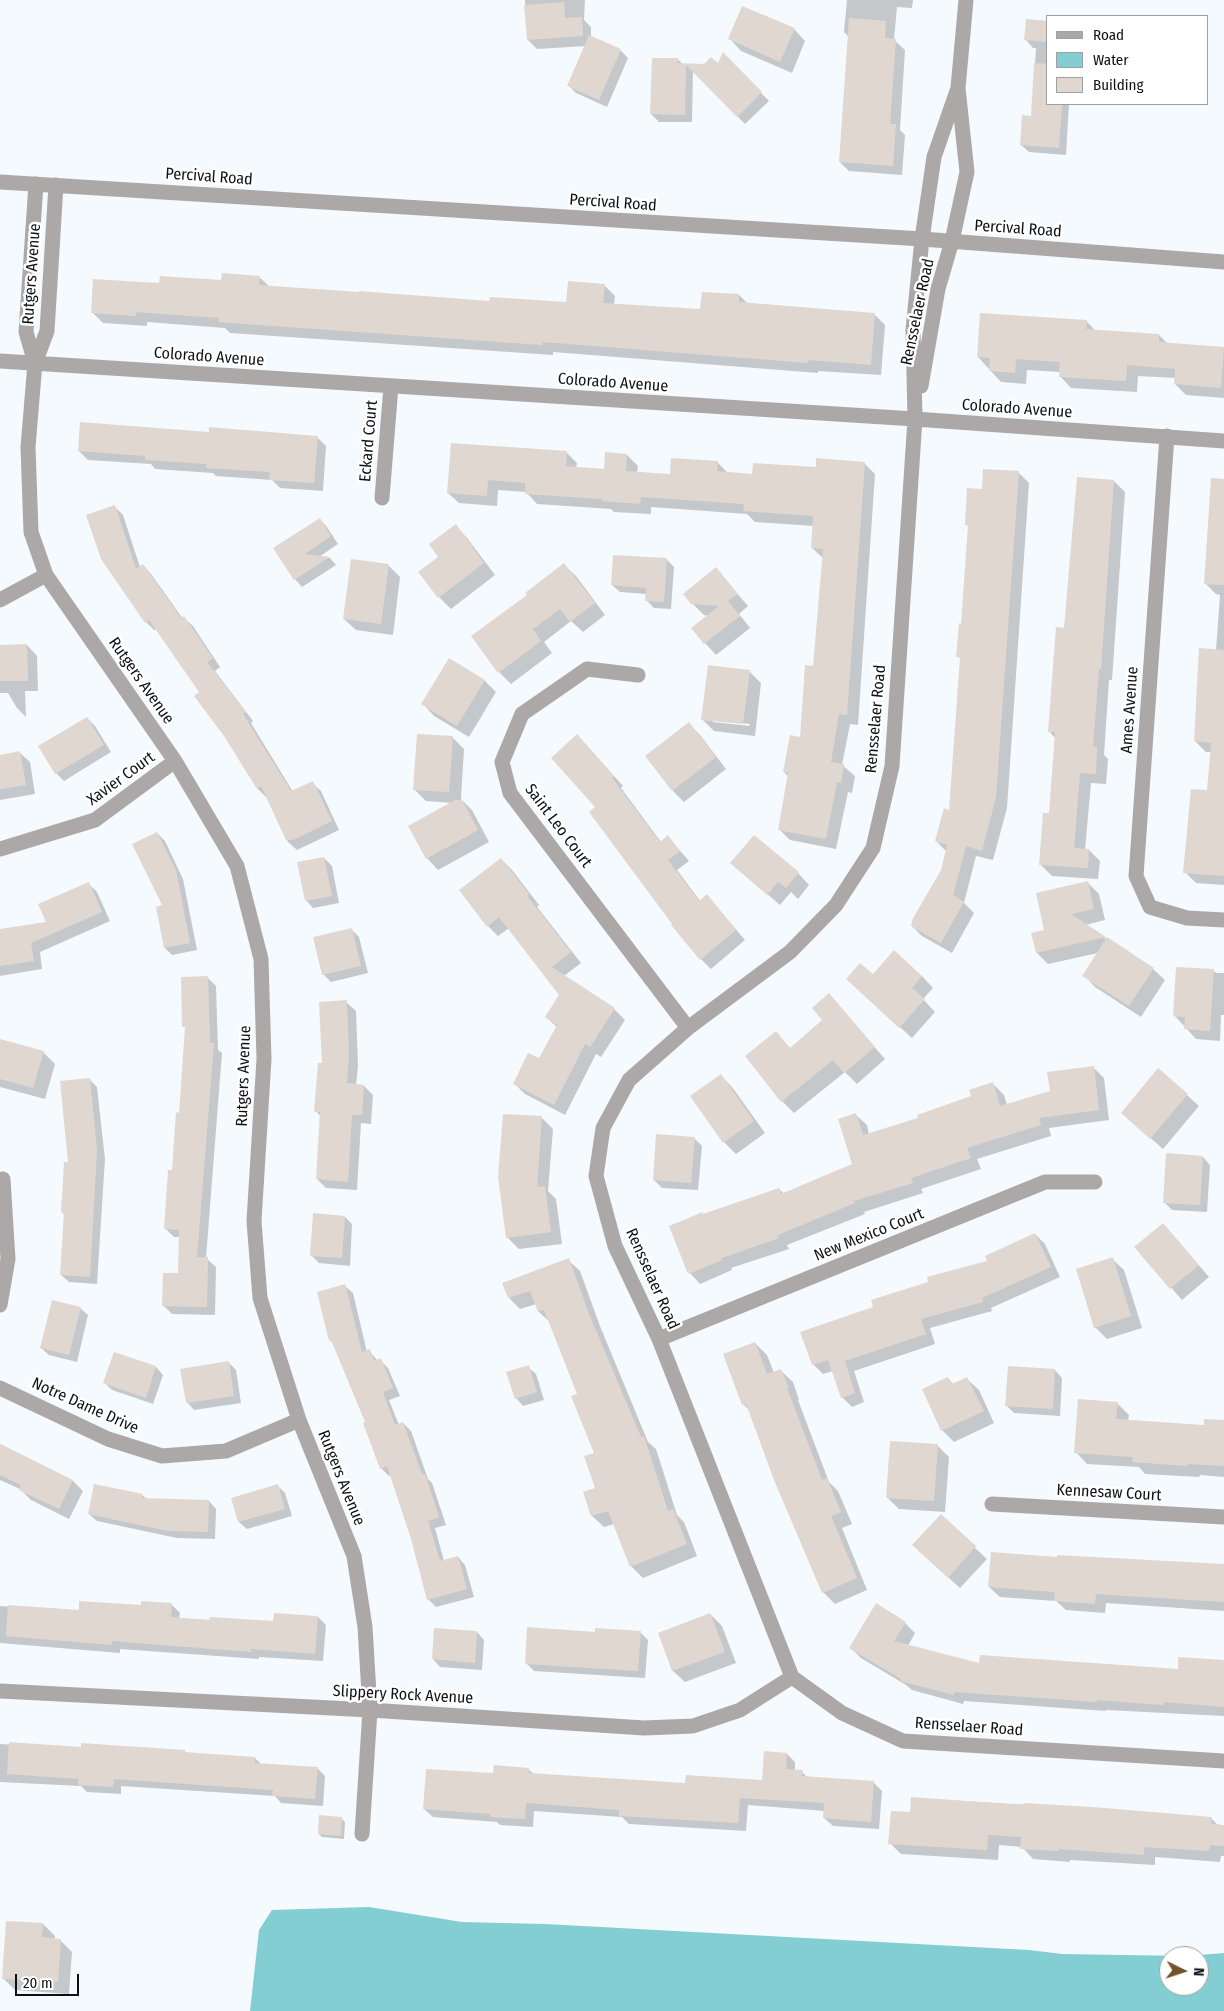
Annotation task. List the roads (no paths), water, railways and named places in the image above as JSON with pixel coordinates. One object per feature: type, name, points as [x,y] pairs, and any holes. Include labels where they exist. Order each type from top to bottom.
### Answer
[{"type":"street","points":[[958,88],[966,0]]},
{"type":"street","name":"Rensselaer Road","points":[[958,88],[934,157],[922,239],[913,330],[915,419],[892,766],[873,848],[836,905],[790,952],[688,1028],[629,1080],[603,1128],[596,1176],[615,1246],[659,1339],[792,1677],[842,1713],[903,1741],[1224,1761]]},
{"type":"street","name":"Rensselaer Road","points":[[915,419],[938,289],[952,242],[967,172],[958,88]]},
{"type":"street","name":"Percival Road","points":[[0,182],[922,239],[1224,262]]},
{"type":"street","name":"Rutgers Avenue","points":[[35,363],[26,332],[36,184]]},
{"type":"street","name":"Rutgers Avenue","points":[[56,185],[47,331],[35,363],[28,447],[31,532],[46,575],[175,761],[237,866],[261,959],[264,1059],[254,1221],[260,1298],[300,1420],[354,1556],[365,1627],[370,1710],[362,1834]]},
{"type":"street","name":"Colorado Avenue","points":[[0,361],[915,419],[1224,441]]},
{"type":"street","name":"Eckard Court","points":[[382,498],[391,386]]},
{"type":"street","name":"Ames Avenue","points":[[1167,436],[1136,876],[1150,907],[1187,918],[1224,920]]},
{"type":"street","points":[[0,600],[46,575]]},
{"type":"street","name":"Saint Leo Court","points":[[638,675],[587,669],[522,714],[502,762],[510,793],[688,1028]]},
{"type":"street","name":"Xavier Court","points":[[0,850],[95,820],[175,761]]},
{"type":"street","points":[[0,1305],[8,1259],[3,1179]]},
{"type":"street","name":"New Mexico Court","points":[[659,1339],[1045,1182],[1095,1182]]},
{"type":"street","name":"Notre Dame Drive","points":[[0,1388],[108,1439],[162,1456],[226,1451],[300,1420]]},
{"type":"street","name":"Kennesaw Court","points":[[992,1504],[1224,1517]]},
{"type":"street","name":"Slippery Rock Avenue","points":[[0,1691],[370,1710],[644,1728],[693,1726],[740,1710],[792,1677]]},
{"type":"water","points":[[369,1907],[462,1922],[545,1924],[1029,1950],[1062,1954],[1159,1956],[1159,1996],[1209,1996],[1209,1954],[1224,1953],[1224,2011],[250,2011],[259,1930],[272,1910]]}]
